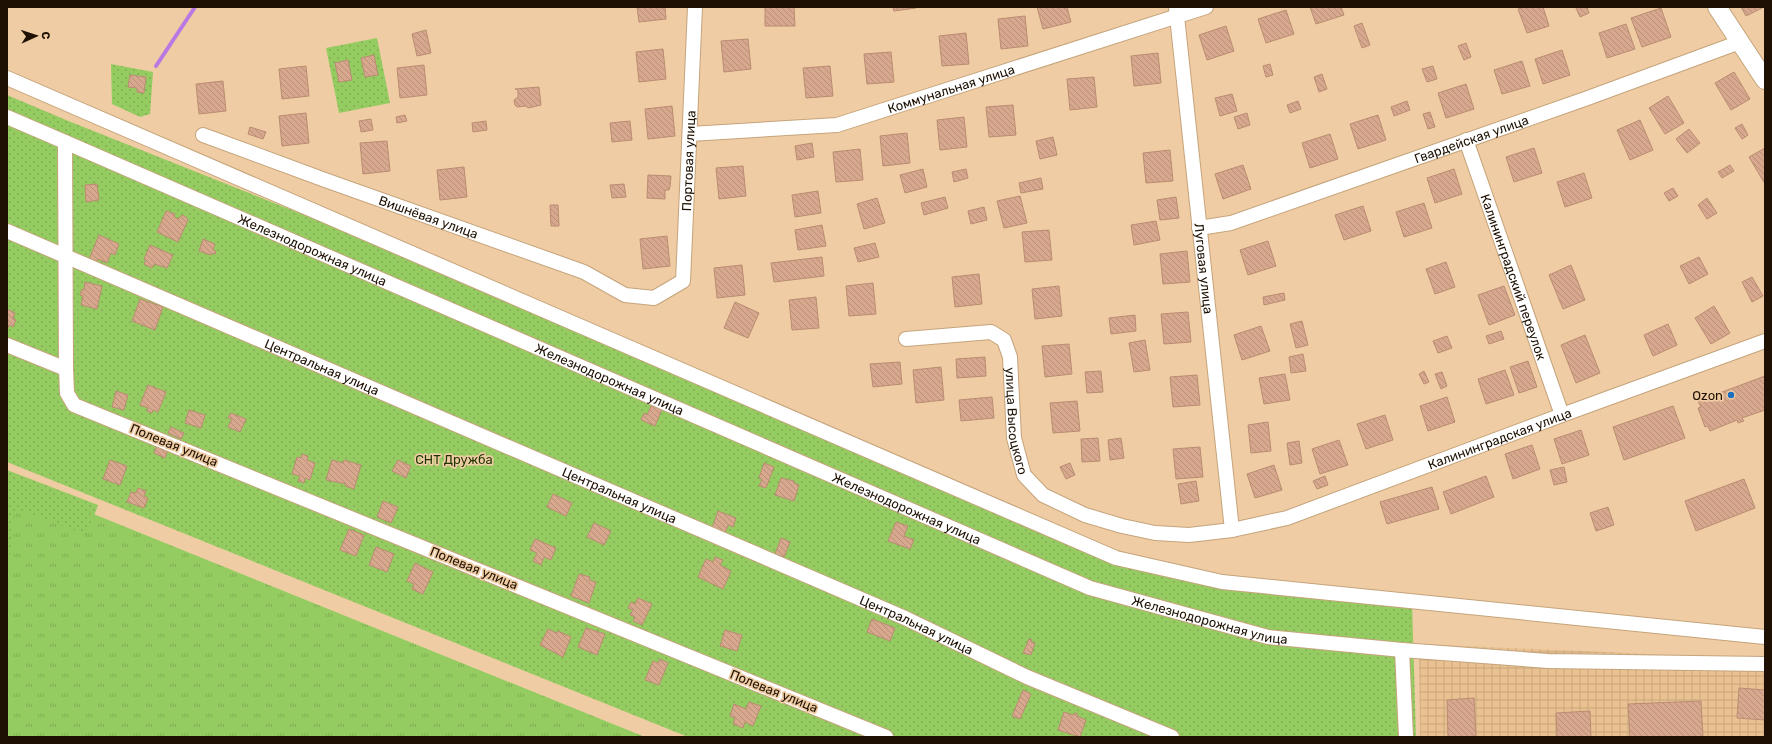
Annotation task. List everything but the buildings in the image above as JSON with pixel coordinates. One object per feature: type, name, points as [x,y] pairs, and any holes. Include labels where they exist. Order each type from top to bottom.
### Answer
[{"type":"street","name":"Портовая улица","points":[[654,298],[683,281],[695,7]]},
{"type":"street","name":"Коммунальная улица","points":[[690,134],[837,125],[1176,11],[1206,7]]},
{"type":"street","points":[[1717,7],[1765,80]]},
{"type":"street","name":"Луговая улица","points":[[1176,11],[1232,530]]},
{"type":"street","name":"Гвардейская улица","points":[[1200,228],[1231,223],[1740,42]]},
{"type":"street","points":[[7,78],[1116,558],[1222,582],[1765,637]]},
{"type":"street","name":"Железнодорожная улица","points":[[7,117],[1090,588],[1268,637],[1402,650],[1548,661],[1765,664]]},
{"type":"street","name":"Вишнёвая улица","points":[[203,135],[584,272],[625,295],[654,298]]},
{"type":"street","name":"Калининградский переулок","points":[[1466,140],[1562,415]]},
{"type":"street","points":[[7,345],[66,368],[65,142]]},
{"type":"street","points":[[7,231],[66,256]]},
{"type":"street","name":"Центральная улица","points":[[66,256],[898,614],[1027,677],[1172,737]]},
{"type":"street","name":"улица Высоцкого","points":[[906,339],[990,332],[1004,340],[1010,357],[1014,438],[1024,475],[1043,495],[1084,515],[1122,526],[1155,533],[1189,534],[1232,530]]},
{"type":"street","name":"Калининградская улица","points":[[1232,530],[1287,518],[1765,341]]},
{"type":"street","name":"Полевая улица","points":[[66,368],[67,393],[74,404],[81,408],[886,737]]},
{"type":"street","points":[[1402,650],[1406,737]]},
{"type":"shaded area","points":[[1419,644],[1765,659],[1765,737],[1420,737]]},
{"type":"green space","points":[[377,38],[390,103],[339,113],[326,48]]},
{"type":"green space","points":[[111,64],[153,72],[150,114],[140,117],[112,104]]},
{"type":"green space","name":"СНТ Дружба","points":[[7,95],[66,120],[520,301],[1079,538],[1151,561],[1241,581],[1412,602],[1416,737],[688,737],[7,462]]},
{"type":"green space","points":[[7,470],[98,505],[87,535],[15,508],[7,580]]},
{"type":"green space","points":[[7,479],[645,737],[7,737]]},
{"type":"waterway","points":[[156,66],[195,7]]},
{"type":"place","name":"Ozon","points":[[1731,395]]}]
